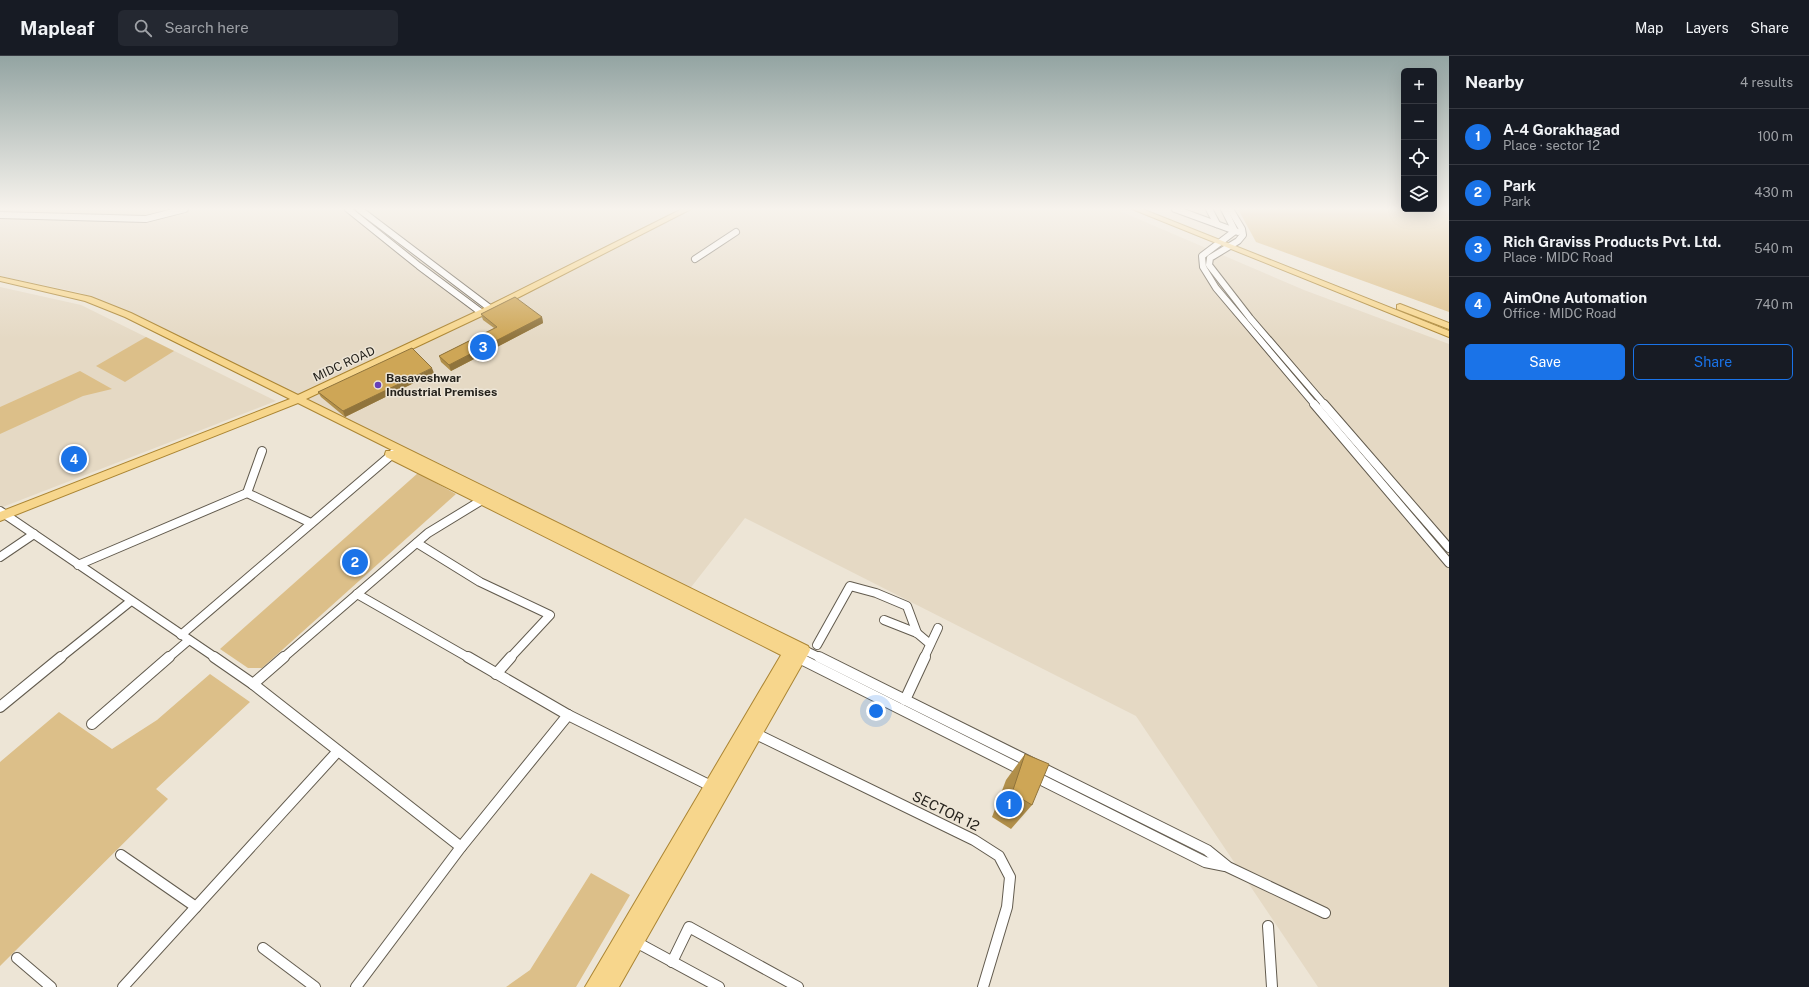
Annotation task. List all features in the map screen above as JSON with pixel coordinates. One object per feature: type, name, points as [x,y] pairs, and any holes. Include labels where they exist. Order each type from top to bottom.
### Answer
[{"type":"main road","points":[[484,309],[593,252]]},
{"type":"main road","name":"MIDC ROAD","points":[[1,514],[291,400],[484,309],[599,252]]},
{"type":"main road","points":[[1254,252],[1449,334]]},
{"type":"main road","points":[[1264,252],[1449,326]]},
{"type":"main road","points":[[0,279],[59,291],[101,303],[128,315],[291,400]]},
{"type":"main road","points":[[0,284],[53,295],[95,307],[122,319],[291,400],[800,650]]},
{"type":"main road","points":[[610,987],[636,942],[716,789],[756,734],[800,650]]},
{"type":"main road","points":[[593,987],[800,650]]},
{"type":"street","points":[[402,252],[419,266],[484,309]]},
{"type":"street","points":[[413,252],[484,309]]},
{"type":"street","points":[[695,259],[705,252]]},
{"type":"street","points":[[1207,252],[1202,256],[1200,260],[1204,270],[1230,304],[1449,563]]},
{"type":"street","points":[[1217,252],[1210,258],[1209,265],[1212,270],[1250,318],[1449,548]]},
{"type":"street","points":[[78,565],[247,493],[262,451]]},
{"type":"street","points":[[92,724],[185,637],[311,523],[395,452]]},
{"type":"street","points":[[247,493],[311,523]]},
{"type":"street","points":[[253,684],[428,533],[487,497]]},
{"type":"street","points":[[1,514],[34,534],[253,684],[461,847]]},
{"type":"street","points":[[0,557],[34,534]]},
{"type":"street","points":[[417,543],[480,582],[550,615],[496,674]]},
{"type":"street","points":[[800,650],[850,586],[876,593],[907,606],[917,634]]},
{"type":"street","points":[[357,594],[568,716],[716,789]]},
{"type":"street","points":[[0,707],[132,601]]},
{"type":"street","points":[[884,620],[917,634],[930,644]]},
{"type":"street","points":[[905,700],[938,628]]},
{"type":"street","points":[[800,650],[905,700],[1207,850],[1228,866],[1325,913]]},
{"type":"street","points":[[800,650],[1205,862],[1228,866]]},
{"type":"street","points":[[356,987],[461,847],[568,716]]},
{"type":"street","name":"SECTOR 12","points":[[756,734],[974,840],[1000,856],[1010,877],[1007,907],[983,987]]},
{"type":"street","points":[[123,987],[338,751]]},
{"type":"street","points":[[121,855],[196,907]]},
{"type":"street","points":[[1268,926],[1272,987]]},
{"type":"street","points":[[672,962],[689,927],[798,987]]},
{"type":"street","points":[[636,942],[719,987]]},
{"type":"street","points":[[263,948],[314,987]]},
{"type":"street","points":[[17,958],[52,987]]},
{"type":"shaded area","points":[[0,252],[1216,252],[1304,290],[1449,344],[1449,987],[1318,987],[1136,716],[745,518],[685,595],[480,492],[308,399],[81,293],[0,276]]},
{"type":"shaded area","points":[[1285,252],[1449,252],[1449,312]]},
{"type":"shaded area","points":[[0,287],[81,305],[276,401],[0,508]]},
{"type":"shaded area","points":[[146,337],[174,351],[125,382],[96,366]]},
{"type":"shaded area","points":[[80,371],[112,389],[83,396],[0,434],[0,407]]},
{"type":"shaded area","points":[[418,473],[456,494],[262,668],[248,668],[220,649]]},
{"type":"shaded area","points":[[210,674],[250,702],[156,789],[168,799],[0,966],[0,762],[59,712],[112,749],[157,720]]},
{"type":"shaded area","points":[[591,873],[630,895],[576,987],[506,987],[530,970]]},
{"type":"building","points":[[515,297],[542,317],[449,365],[439,356],[497,327],[481,314]]},
{"type":"building","name":"Basaveshwar Industrial Premises","points":[[412,348],[432,368],[343,411],[318,392]]},
{"type":"building","points":[[1025,754],[1049,764],[1032,805],[1012,793]]},
{"type":"place","name":"Rich Graviss Products Pvt. Ltd.","points":[[483,347]]},
{"type":"place","name":"Basaveshwar Industrial Premises","points":[[378,385]]},
{"type":"place","name":"AimOne Automation","points":[[74,459]]},
{"type":"place","name":"Park","points":[[355,562]]},
{"type":"place","name":"A-4 Gorakhagad","points":[[1009,804]]}]
